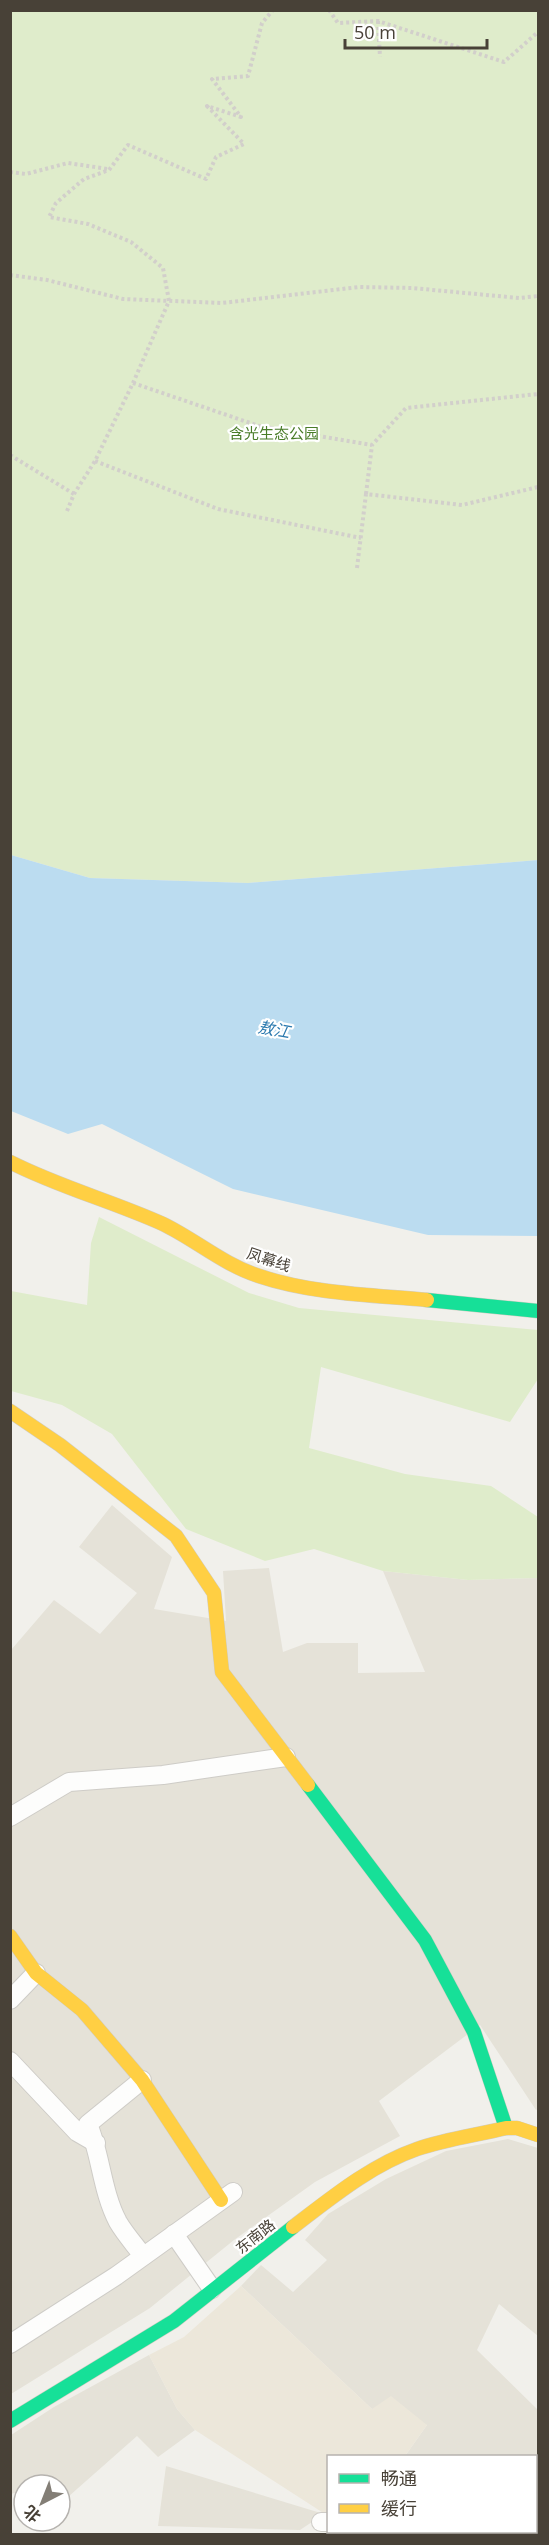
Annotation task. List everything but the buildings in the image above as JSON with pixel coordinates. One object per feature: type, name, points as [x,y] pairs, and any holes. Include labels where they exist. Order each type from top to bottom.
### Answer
[{"type":"street","name":"凤幕线","points":[[10,1162],[48,1181],[118,1204],[166,1226],[212,1254],[258,1276],[306,1288],[538,1311]]},
{"type":"street","points":[[10,1411],[60,1445],[176,1536],[214,1593],[222,1672],[424,1940],[474,2032],[506,2128]]},
{"type":"street","points":[[10,1817],[69,1782],[163,1775],[286,1757]]},
{"type":"street","points":[[10,1936],[36,1972],[82,2010],[142,2080],[227,2196],[10,2344]]},
{"type":"street","points":[[10,2000],[36,1972]]},
{"type":"street","points":[[10,2061],[77,2132],[96,2143]]},
{"type":"street","points":[[142,2080],[88,2124],[96,2143],[106,2188],[118,2221],[142,2256]]},
{"type":"street","name":"东南路","points":[[10,2421],[154,2335],[329,2199],[383,2164],[417,2149],[506,2128],[517,2128],[538,2135]]},
{"type":"street","points":[[174,2234],[212,2289]]},
{"type":"path","points":[[67,511],[74,494],[95,461],[170,301],[163,268],[131,242],[88,224],[49,217],[56,203],[84,179],[109,170],[128,146],[206,179],[216,157],[244,144],[207,106],[241,117],[212,79],[248,76],[262,23],[273,10]]},
{"type":"path","points":[[329,10],[338,23],[378,21],[445,45],[504,62],[538,32]]},
{"type":"path","points":[[378,21],[380,57]]},
{"type":"path","points":[[10,172],[26,174],[68,163],[109,170]]},
{"type":"path","points":[[10,275],[46,280],[123,299],[170,301],[222,303],[359,287],[412,288],[519,298],[538,296]]},
{"type":"path","points":[[133,383],[259,426],[372,445]]},
{"type":"path","points":[[357,568],[372,445],[406,408],[538,394]]},
{"type":"path","points":[[10,455],[74,494]]},
{"type":"path","points":[[95,461],[218,509],[361,538]]},
{"type":"path","points":[[366,494],[462,505],[538,487]]},
{"type":"shaded area","points":[[112,1505],[172,1557],[154,1609],[226,1621],[223,1571],[269,1568],[283,1652],[307,1643],[358,1643],[358,1673],[425,1672],[383,1571],[468,1580],[538,1578],[538,2109],[536,2110],[480,2025],[379,2101],[400,2136],[315,2182],[234,2240],[150,2308],[11,2394],[11,1650],[54,1600],[100,1634],[137,1593],[79,1547]]},
{"type":"shaded area","points":[[508,2139],[538,2148],[538,2336],[499,2304],[477,2350],[538,2410],[538,2509],[537,2455],[406,2455],[427,2425],[372,2409],[241,2286],[261,2265],[293,2292],[327,2260],[305,2240],[328,2214],[386,2179],[446,2151]]},
{"type":"shaded area","points":[[241,2286],[372,2409],[391,2396],[427,2425],[406,2455],[327,2455],[327,2515],[195,2430],[177,2409],[149,2355],[184,2337]]},
{"type":"shaded area","points":[[149,2355],[177,2409],[195,2430],[158,2457],[137,2436],[72,2493],[72,2473],[12,2473],[11,2494],[11,2435],[54,2407]]},
{"type":"shaded area","points":[[166,2466],[324,2514],[300,2530],[158,2526]]},
{"type":"green space","name":"含光生态公园","points":[[10,11],[538,11],[538,860],[248,883],[90,878],[11,855]]},
{"type":"green space","points":[[99,1217],[249,1293],[299,1308],[538,1330],[538,1379],[510,1422],[321,1367],[309,1448],[405,1474],[491,1486],[538,1517],[538,1578],[468,1580],[383,1571],[314,1549],[265,1561],[186,1529],[112,1434],[62,1405],[11,1391],[11,1291],[87,1305],[91,1243]]},
{"type":"water","name":"敖江","points":[[11,855],[90,878],[248,883],[538,860],[538,1236],[428,1235],[233,1189],[102,1124],[68,1134],[11,1111]]},
{"type":"traffic: fast","points":[[427,1300],[538,1311]]},
{"type":"traffic: fast","points":[[308,1785],[425,1940],[474,2032],[506,2128]]},
{"type":"traffic: fast","points":[[10,2421],[174,2321],[293,2227]]},
{"type":"traffic: slow","points":[[10,1162],[47,1179],[163,1224],[222,1259],[259,1276],[300,1287],[427,1300]]},
{"type":"traffic: slow","points":[[10,1411],[60,1445],[176,1536],[214,1593],[222,1672],[308,1785]]},
{"type":"traffic: slow","points":[[10,1936],[36,1973],[82,2010],[142,2080],[221,2200]]},
{"type":"traffic: slow","points":[[293,2227],[368,2173],[417,2149],[506,2128],[517,2128],[538,2135]]}]
